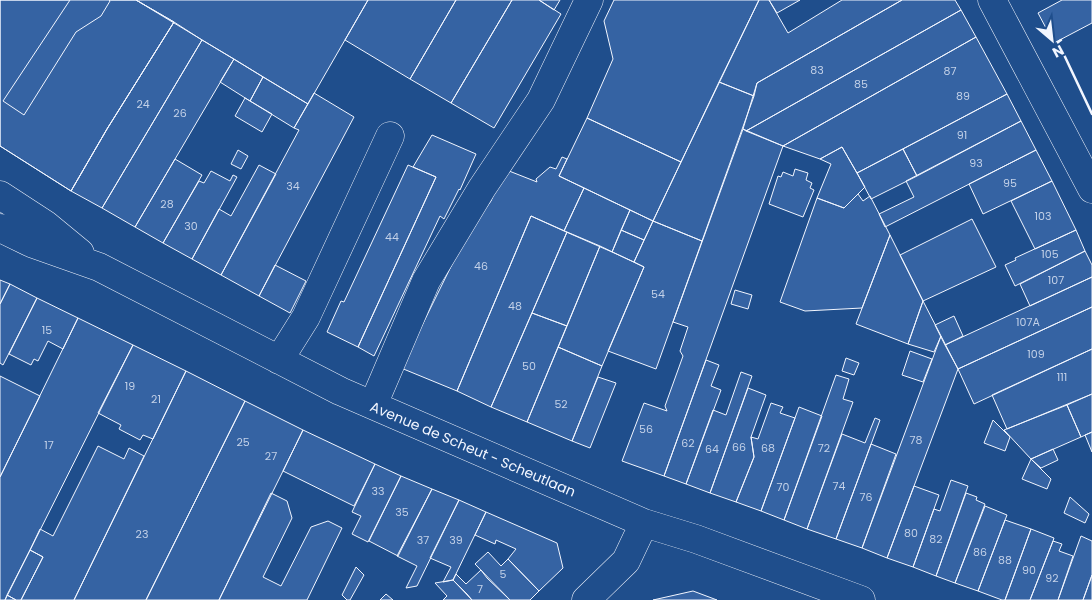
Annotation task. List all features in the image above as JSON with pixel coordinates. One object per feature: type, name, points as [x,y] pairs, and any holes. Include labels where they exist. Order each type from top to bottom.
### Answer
[{"type":"street","points":[[373,406],[426,281],[482,188],[541,100],[589,0]]},
{"type":"street","points":[[992,0],[1092,189]]},
{"type":"street","points":[[279,360],[306,317],[390,136]]},
{"type":"street","name":"Avenue de Scheut - Scheutlaan","points":[[0,195],[46,225],[99,267]]},
{"type":"street","name":"Avenue de Scheut - Scheutlaan","points":[[0,228],[31,243],[99,267],[340,391],[373,406],[644,523],[696,539],[861,600]]},
{"type":"street","points":[[586,600],[626,561],[644,523]]},
{"type":"building","points":[[0,0],[70,0],[3,101],[24,115],[76,32],[101,16],[109,0],[136,0],[174,22],[107,129],[71,191],[0,146]]},
{"type":"building","points":[[0,0],[136,0],[174,22],[107,129],[71,191],[0,146]]},
{"type":"building","points":[[136,0],[368,0],[308,104]]},
{"type":"building","points":[[368,0],[456,0],[410,79],[345,40]]},
{"type":"building","points":[[456,0],[512,0],[451,103],[410,79]]},
{"type":"building","points":[[512,0],[539,0],[561,14],[494,128],[451,103]]},
{"type":"building","points":[[539,0],[560,0],[554,10]]},
{"type":"building","points":[[614,0],[759,0],[681,162],[587,118],[613,59],[604,21]]},
{"type":"building","points":[[759,0],[769,0],[788,33],[842,0],[902,0],[757,83],[754,96],[719,82]]},
{"type":"building","points":[[769,0],[800,0],[777,13]]},
{"type":"building","points":[[902,0],[955,0],[961,10],[746,131],[743,129],[757,83]]},
{"type":"building","points":[[1062,0],[1092,0],[1092,23],[1054,43],[1038,13]]},
{"type":"building","points":[[961,10],[976,37],[783,146],[746,131]]},
{"type":"building","points":[[174,22],[202,40],[102,208],[71,191],[107,129]]},
{"type":"building","points":[[976,37],[1007,94],[857,173],[842,147],[820,159],[783,146]]},
{"type":"building","points":[[202,40],[234,59],[135,227],[102,208]]},
{"type":"building","points":[[234,59],[263,77],[250,101],[220,82]]},
{"type":"building","points":[[263,77],[308,104],[294,128],[250,101]]},
{"type":"building","points":[[719,82],[754,96],[702,241],[653,221]]},
{"type":"building","points":[[314,93],[354,117],[259,296],[221,275],[299,130],[294,128]]},
{"type":"building","points":[[1007,94],[1021,121],[917,176],[903,149]]},
{"type":"building","points":[[245,98],[272,114],[262,132],[235,116]]},
{"type":"building","points":[[587,118],[681,162],[653,221],[559,176]]},
{"type":"building","points":[[1021,121],[1036,150],[885,227],[879,214],[914,197],[906,181]]},
{"type":"building","points":[[743,129],[783,146],[664,476],[622,461],[644,403],[667,411],[665,406],[683,356],[680,351],[688,327],[673,322]]},
{"type":"building","points":[[432,135],[476,154],[460,190],[444,219],[440,216],[374,356],[358,347],[436,177],[413,167]]},
{"type":"building","points":[[842,147],[865,187],[844,208],[817,198],[831,164],[820,159]]},
{"type":"building","points":[[903,149],[917,176],[871,199],[857,173]]},
{"type":"building","points":[[238,150],[248,156],[241,169],[231,164]]},
{"type":"building","points":[[1036,150],[1052,181],[983,214],[969,184]]},
{"type":"building","points":[[562,157],[567,159],[559,176],[584,188],[564,231],[531,216],[457,391],[401,368],[468,232],[491,201],[504,169],[537,182],[536,179],[550,167],[556,169]]},
{"type":"building","points":[[175,159],[202,175],[163,243],[135,227]]},
{"type":"building","points":[[259,165],[276,174],[221,275],[192,259],[219,209],[231,216]]},
{"type":"building","points":[[408,165],[436,177],[358,347],[327,332],[341,301],[344,302]]},
{"type":"building","points":[[795,169],[808,173],[806,180],[812,183],[810,188],[814,190],[803,217],[769,204],[778,176],[781,177],[783,172],[793,176]]},
{"type":"building","points":[[211,171],[230,181],[233,175],[237,177],[192,259],[163,243],[199,181],[204,183]]},
{"type":"building","points":[[1052,181],[1076,230],[1035,249],[1011,201]]},
{"type":"building","points":[[584,188],[630,210],[612,252],[564,231]]},
{"type":"building","points":[[858,194],[863,201],[870,196],[890,235],[862,308],[805,311],[780,302],[817,198],[844,208]]},
{"type":"building","points":[[630,210],[653,221],[644,240],[621,230]]},
{"type":"building","points":[[531,216],[567,232],[491,407],[457,391]]},
{"type":"building","points":[[972,219],[996,267],[923,301],[900,255]]},
{"type":"building","points":[[653,221],[702,241],[656,369],[608,351],[644,267],[634,262]]},
{"type":"building","points":[[621,230],[644,240],[634,262],[612,252]]},
{"type":"building","points":[[1076,230],[1085,251],[1015,286],[1005,265],[1016,260],[1015,258]]},
{"type":"building","points":[[567,232],[600,246],[567,326],[532,313]]},
{"type":"building","points":[[890,235],[923,301],[908,344],[856,324]]},
{"type":"building","points":[[600,246],[644,267],[602,366],[558,347]]},
{"type":"building","points":[[1085,251],[1092,265],[1092,277],[1030,306],[1020,284]]},
{"type":"building","points":[[275,265],[306,281],[290,313],[259,296]]},
{"type":"building","points":[[1092,277],[1092,307],[958,369],[945,345]]},
{"type":"building","points":[[0,280],[10,284],[0,304]]},
{"type":"building","points":[[10,284],[37,298],[3,365],[0,363],[0,304]]},
{"type":"building","points":[[735,290],[752,295],[748,309],[731,304]]},
{"type":"building","points":[[37,298],[78,318],[63,349],[48,341],[38,361],[34,359],[31,365],[9,354]]},
{"type":"building","points":[[923,301],[941,336],[934,352],[908,344]]},
{"type":"building","points":[[1092,307],[1092,349],[974,404],[958,369]]},
{"type":"building","points":[[532,313],[567,326],[527,422],[491,407]]},
{"type":"building","points":[[954,316],[963,336],[945,345],[935,325]]},
{"type":"building","points":[[78,318],[133,345],[5,600],[0,600],[0,477]]},
{"type":"building","points":[[941,336],[958,369],[887,558],[862,548]]},
{"type":"building","points":[[133,345],[186,371],[153,439],[143,435],[140,440],[119,429],[121,425],[98,413]]},
{"type":"building","points":[[558,347],[602,366],[572,441],[527,422]]},
{"type":"building","points":[[1092,349],[1092,394],[1007,429],[992,395]]},
{"type":"building","points":[[910,351],[932,359],[923,382],[902,375]]},
{"type":"building","points":[[846,358],[859,363],[854,375],[842,371]]},
{"type":"building","points":[[706,360],[719,365],[711,386],[721,390],[686,484],[664,476]]},
{"type":"building","points":[[186,371],[245,401],[146,600],[74,600]]},
{"type":"building","points":[[741,372],[752,376],[710,493],[686,484],[713,410],[726,415]]},
{"type":"building","points":[[836,375],[849,379],[843,399],[853,402],[807,529],[784,520]]},
{"type":"building","points":[[0,376],[40,396],[0,477]]},
{"type":"building","points":[[598,377],[616,383],[590,448],[572,441]]},
{"type":"building","points":[[748,388],[766,395],[751,437],[754,457],[736,502],[710,493]]},
{"type":"building","points":[[1092,394],[1092,432],[1081,437],[1067,405]]},
{"type":"building","points":[[245,401],[303,430],[219,600],[146,600]]},
{"type":"building","points":[[771,403],[783,407],[780,413],[795,418],[761,511],[736,502],[754,457],[751,437],[758,439]]},
{"type":"building","points":[[1067,405],[1081,437],[1031,459],[1004,430]]},
{"type":"building","points":[[799,407],[822,416],[784,520],[761,511]]},
{"type":"building","points":[[875,418],[880,420],[836,539],[807,529],[842,434],[865,443]]},
{"type":"building","points":[[993,420],[1010,437],[1005,451],[984,443]]},
{"type":"building","points":[[303,430],[375,464],[354,506],[283,471]]},
{"type":"building","points":[[1092,432],[1092,452],[1085,435]]},
{"type":"building","points":[[871,444],[896,454],[862,548],[836,539]]},
{"type":"building","points":[[98,446],[124,459],[129,448],[144,456],[74,600],[21,600],[43,557],[30,550],[40,529],[53,536]]},
{"type":"building","points":[[1053,449],[1058,460],[1041,468],[1031,459]]},
{"type":"building","points":[[1031,459],[1051,479],[1047,489],[1022,479]]},
{"type":"building","points":[[375,464],[401,476],[368,542],[352,534],[361,516],[352,512]]},
{"type":"building","points":[[401,476],[432,489],[398,556],[369,541]]},
{"type":"building","points":[[951,480],[968,486],[936,576],[913,567],[934,509],[940,511]]},
{"type":"building","points":[[914,486],[939,495],[913,567],[887,558]]},
{"type":"building","points":[[432,489],[459,500],[417,586],[406,588],[417,566],[397,556]]},
{"type":"building","points":[[271,493],[287,501],[292,518],[263,577],[281,586],[311,527],[328,521],[342,528],[307,600],[219,600]]},
{"type":"building","points":[[966,493],[977,497],[976,500],[985,504],[955,583],[936,576]]},
{"type":"building","points":[[1070,497],[1089,514],[1085,523],[1064,513]]},
{"type":"building","points":[[459,500],[486,512],[453,580],[443,582],[451,567],[430,558]]},
{"type":"building","points":[[985,506],[1007,515],[978,591],[955,583]]},
{"type":"building","points":[[486,512],[557,543],[563,568],[539,591],[508,559],[516,549],[496,540],[495,544],[475,535]]},
{"type":"building","points":[[1005,520],[1031,529],[1005,600],[1002,600],[978,591]]},
{"type":"building","points":[[1031,529],[1054,538],[1053,541],[1030,600],[1005,600]]},
{"type":"building","points":[[1081,536],[1092,541],[1092,575],[1083,600],[1058,600]]},
{"type":"building","points":[[1053,541],[1062,544],[1059,551],[1073,556],[1058,600],[1030,600]]},
{"type":"building","points":[[30,550],[43,557],[21,600],[16,600],[7,595]]},
{"type":"building","points":[[488,552],[501,566],[508,559],[539,591],[530,600],[510,600],[475,564]]},
{"type":"building","points":[[356,567],[364,575],[350,600],[347,600],[342,595]]},
{"type":"building","points":[[481,570],[510,600],[472,600],[453,580],[456,574],[466,584]]},
{"type":"building","points":[[1092,575],[1092,600],[1083,600]]},
{"type":"building","points":[[453,580],[472,600],[443,600],[447,596],[435,583]]},
{"type":"building","points":[[693,591],[717,600],[653,600]]},
{"type":"building","points":[[386,594],[393,600],[380,600]]},
{"type":"building","points":[[7,595],[16,600],[5,600]]},
{"type":"wall","points":[[1061,40],[1058,42],[1092,114]]}]
